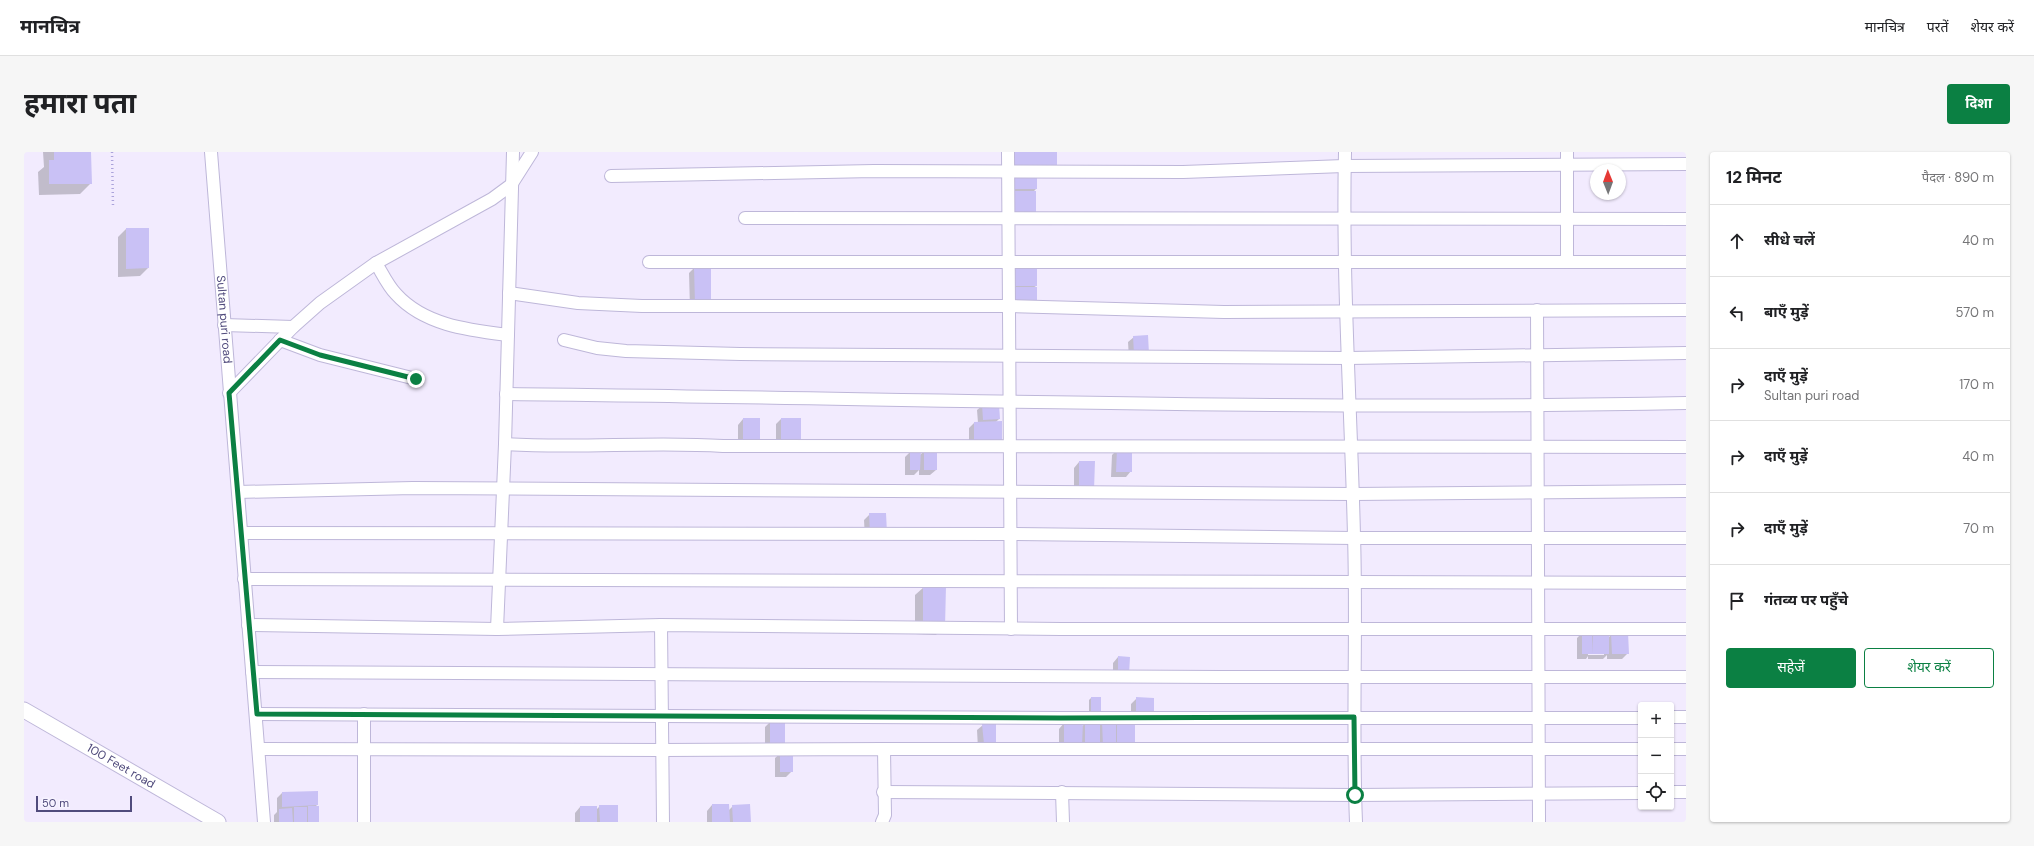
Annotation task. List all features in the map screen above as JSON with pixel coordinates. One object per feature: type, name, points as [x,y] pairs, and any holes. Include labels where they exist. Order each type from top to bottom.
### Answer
[{"type":"street","name":"Sultan puri road","points":[[211,152],[229,393],[242,533],[244,579],[257,714],[264,822]]},
{"type":"street","points":[[497,629],[505,444],[513,152]]},
{"type":"street","points":[[229,393],[293,327],[338,288],[376,263],[478,208],[511,185],[532,152]]},
{"type":"street","points":[[1008,152],[1010,218],[1009,355],[1011,401],[1011,629]]},
{"type":"street","points":[[1345,152],[1344,219],[1346,310],[1355,583],[1354,749],[1356,822]]},
{"type":"street","points":[[1567,152],[1567,262]]},
{"type":"street","points":[[611,176],[874,171],[1183,172],[1344,166],[1686,164]]},
{"type":"street","points":[[745,218],[1686,219]]},
{"type":"street","points":[[648,262],[1686,262]]},
{"type":"street","points":[[376,263],[394,293],[407,306],[424,316],[460,328],[508,335]]},
{"type":"street","points":[[509,293],[578,303],[618,306],[740,308],[1009,306],[1224,312],[1346,310],[1686,310]]},
{"type":"street","points":[[1537,310],[1539,492],[1539,822]]},
{"type":"street","points":[[224,325],[293,327]]},
{"type":"street","points":[[280,340],[320,355],[416,379]]},
{"type":"street","points":[[564,340],[597,348],[626,351],[685,353],[1348,358],[1537,354],[1686,353]]},
{"type":"street","points":[[506,394],[1349,405],[1538,406],[1686,403]]},
{"type":"street","points":[[505,444],[534,446],[645,444],[723,446],[1686,447]]},
{"type":"street","points":[[238,492],[413,488],[503,490],[1010,491],[1353,494],[1686,491]]},
{"type":"street","points":[[242,533],[1011,534],[1354,538],[1686,538]]},
{"type":"street","points":[[244,579],[1686,583]]},
{"type":"street","points":[[248,625],[497,629],[661,625],[1011,629],[1686,629]]},
{"type":"street","points":[[661,625],[663,822]]},
{"type":"street","points":[[252,672],[1220,677],[1686,677]]},
{"type":"street","name":"100 Feet road","points":[[24,710],[218,822]]},
{"type":"street","points":[[257,714],[661,717],[1638,718]]},
{"type":"street","points":[[364,714],[364,822]]},
{"type":"street","points":[[1674,717],[1686,717]]},
{"type":"street","points":[[259,749],[1638,749]]},
{"type":"street","points":[[882,822],[885,815],[883,792],[884,749]]},
{"type":"street","points":[[1674,749],[1686,749]]},
{"type":"street","points":[[883,792],[1355,795],[1638,793]]},
{"type":"street","points":[[1062,792],[1063,822]]},
{"type":"street","points":[[1674,792],[1686,792]]},
{"type":"path","points":[[112,152],[113,207]]},
{"type":"building","points":[[54,152],[91,152],[92,184],[49,184],[49,160],[54,160]]},
{"type":"building","points":[[1014,152],[1057,152],[1057,166],[1015,166]]},
{"type":"building","points":[[1015,175],[1037,175],[1037,189],[1015,189]]},
{"type":"building","points":[[1015,191],[1036,191],[1036,213],[1014,212]]},
{"type":"building","points":[[126,228],[149,228],[149,268],[126,269]]},
{"type":"building","points":[[711,266],[711,304],[695,304],[694,267]]},
{"type":"building","points":[[1014,266],[1037,266],[1037,286],[1014,286]]},
{"type":"building","points":[[1014,287],[1037,287],[1037,306],[1013,306]]},
{"type":"building","points":[[1148,335],[1149,354],[1134,354],[1133,336]]},
{"type":"building","points":[[982,404],[999,404],[1000,419],[983,420]]},
{"type":"building","points":[[743,418],[760,418],[760,440],[743,440]]},
{"type":"building","points":[[781,418],[801,418],[801,441],[781,441]]},
{"type":"building","points":[[1002,421],[1002,442],[974,443],[974,422]]},
{"type":"building","points":[[1117,449],[1132,449],[1132,472],[1116,472]]},
{"type":"building","points":[[910,450],[921,451],[920,470],[910,470]]},
{"type":"building","points":[[924,450],[937,450],[937,470],[924,470]]},
{"type":"building","points":[[1079,461],[1095,461],[1094,490],[1079,490]]},
{"type":"building","points":[[869,513],[886,513],[887,533],[870,534]]},
{"type":"building","points":[[923,586],[946,586],[945,627],[923,626]]},
{"type":"building","points":[[1582,632],[1592,632],[1593,654],[1582,654]]},
{"type":"building","points":[[1593,632],[1609,632],[1609,654],[1593,654]]},
{"type":"building","points":[[1628,632],[1629,654],[1612,654],[1611,633]]},
{"type":"building","points":[[1118,656],[1130,657],[1129,675],[1118,675]]},
{"type":"building","points":[[1091,697],[1101,697],[1101,714],[1091,714]]},
{"type":"building","points":[[1136,697],[1154,698],[1154,717],[1136,716]]},
{"type":"building","points":[[1116,720],[1116,746],[1103,746],[1102,721]]},
{"type":"building","points":[[770,721],[785,721],[785,747],[770,747]]},
{"type":"building","points":[[1117,721],[1135,722],[1135,745],[1117,745]]},
{"type":"building","points":[[1064,722],[1083,722],[1082,745],[1064,745]]},
{"type":"building","points":[[1085,722],[1100,722],[1100,745],[1085,745]]},
{"type":"building","points":[[996,723],[996,743],[984,744],[982,724]]},
{"type":"building","points":[[780,752],[793,752],[793,772],[780,772]]},
{"type":"building","points":[[318,791],[318,805],[282,807],[282,792]]},
{"type":"building","points":[[712,804],[729,804],[730,822],[712,822]]},
{"type":"building","points":[[750,804],[751,822],[733,822],[732,805]]},
{"type":"building","points":[[599,805],[618,805],[618,822],[600,822]]},
{"type":"building","points":[[308,806],[319,806],[319,822],[308,822]]},
{"type":"building","points":[[580,806],[597,806],[597,822],[580,822]]},
{"type":"building","points":[[294,807],[307,807],[307,822],[294,822]]},
{"type":"building","points":[[292,808],[293,822],[279,822],[279,809]]},
{"type":"route","points":[[416,379],[320,355],[280,340],[229,393],[242,533],[244,579],[252,672],[257,714],[661,717],[1354,717],[1355,795]]}]
